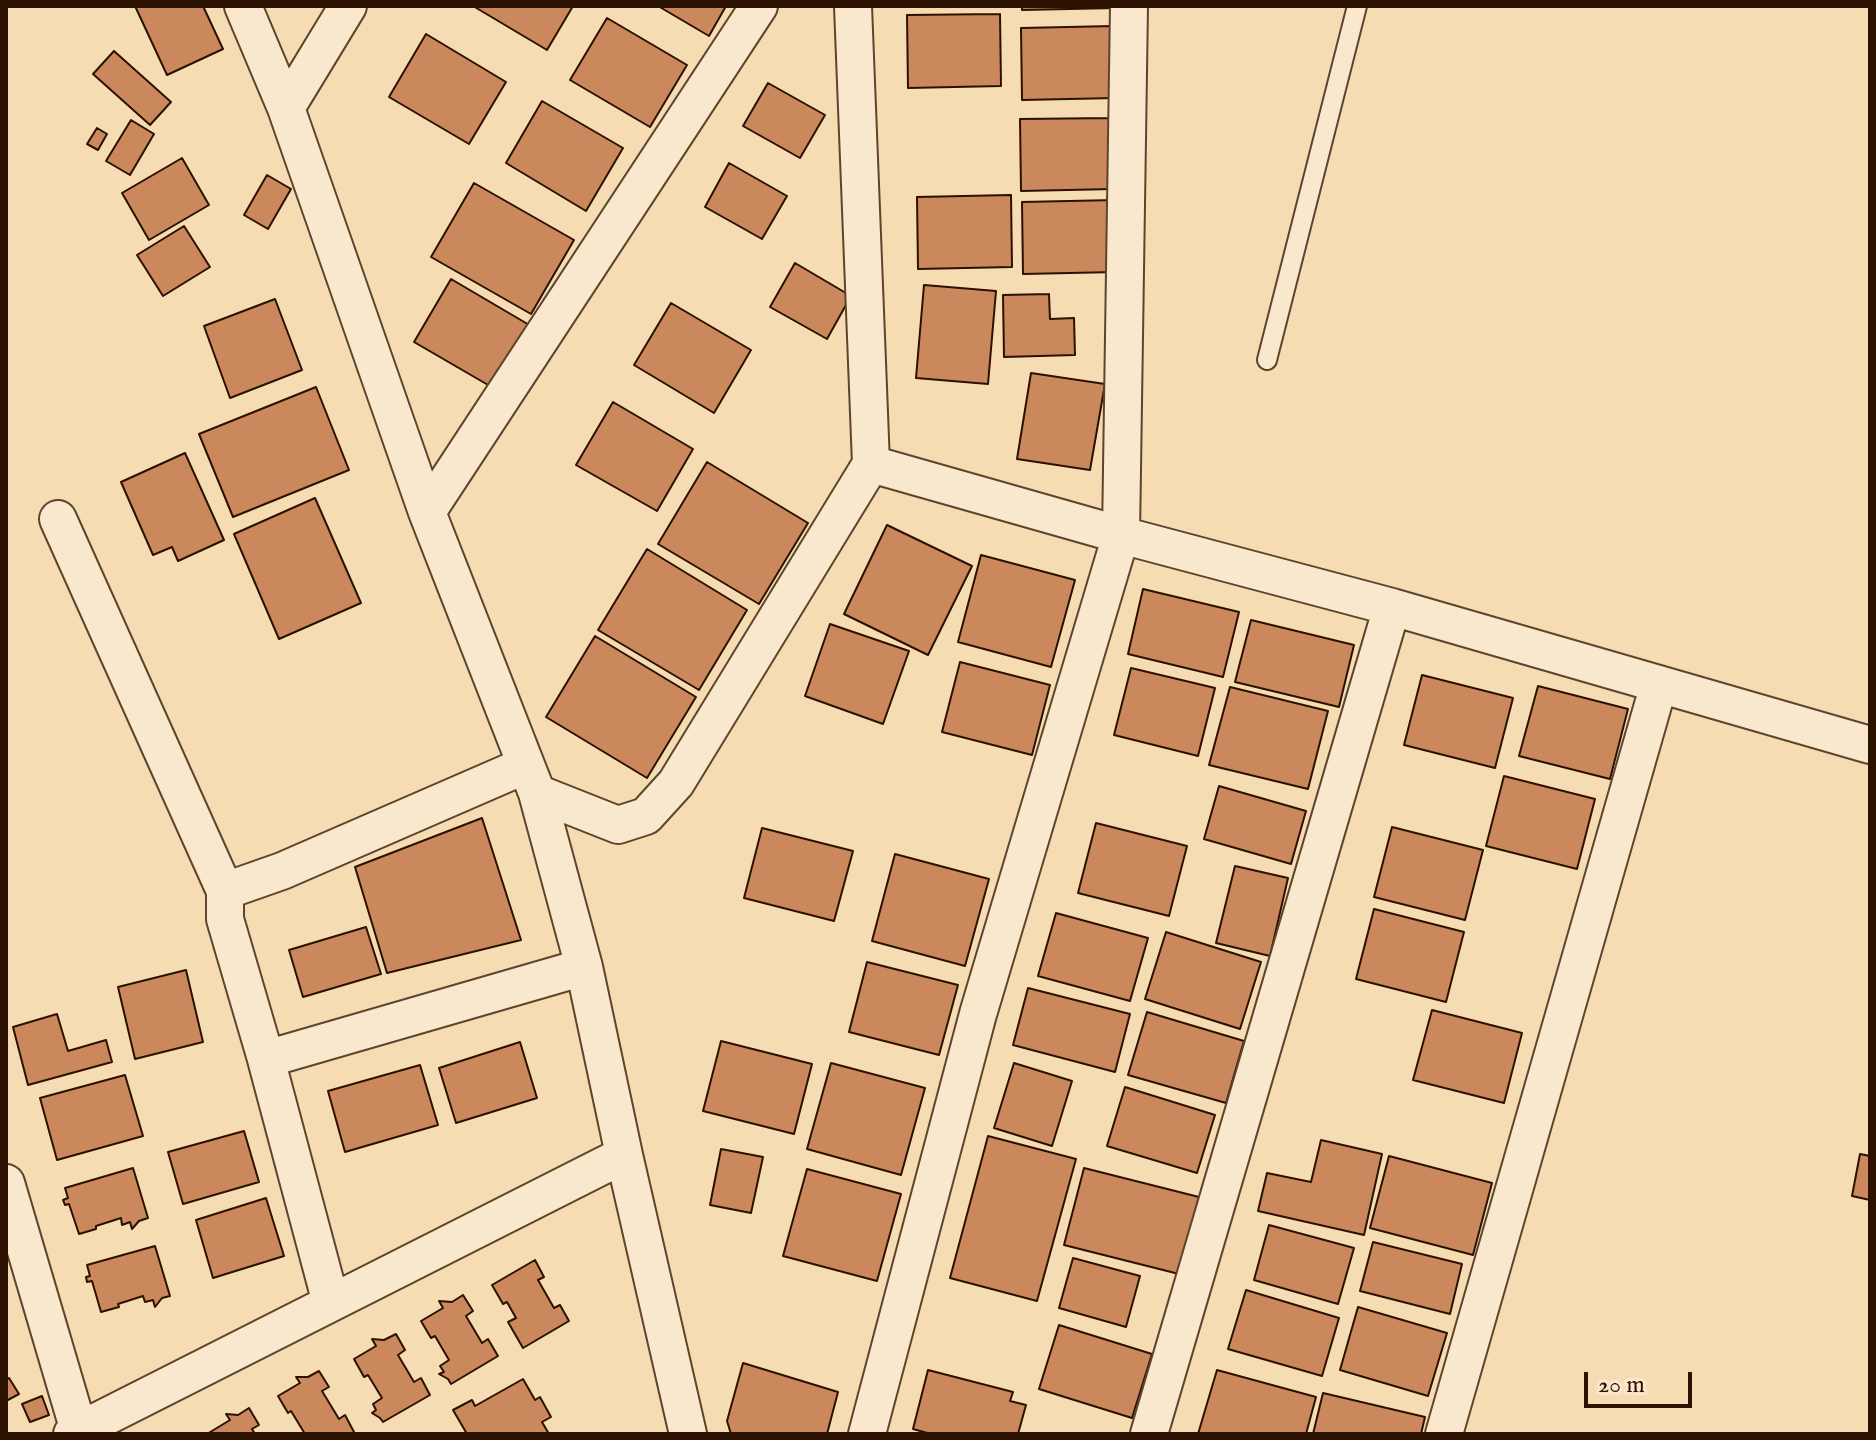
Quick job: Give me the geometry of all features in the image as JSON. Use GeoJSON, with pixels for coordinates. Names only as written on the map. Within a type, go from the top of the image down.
{"type":"FeatureCollection","features":[{"type":"Feature","properties":{"kind":"street"},"geometry":{"type":"LineString","coordinates":[[243,6],[286,108],[427,512],[532,779],[584,967],[688,1434]]}},
{"type":"Feature","properties":{"kind":"street"},"geometry":{"type":"LineString","coordinates":[[286,108],[348,6]]}},
{"type":"Feature","properties":{"kind":"street"},"geometry":{"type":"LineString","coordinates":[[427,512],[759,6]]}},
{"type":"Feature","properties":{"kind":"street"},"geometry":{"type":"LineString","coordinates":[[225,891],[532,779],[618,825],[646,816],[676,783],[871,464],[853,6]]}},
{"type":"Feature","properties":{"kind":"street"},"geometry":{"type":"LineString","coordinates":[[867,1434],[978,1014],[1121,535],[1129,6]]}},
{"type":"Feature","properties":{"kind":"street"},"geometry":{"type":"LineString","coordinates":[[871,464],[1392,607],[1870,745]]}},
{"type":"Feature","properties":{"kind":"street"},"geometry":{"type":"LineString","coordinates":[[58,519],[225,891],[225,919],[331,1303]]}},
{"type":"Feature","properties":{"kind":"street"},"geometry":{"type":"LineString","coordinates":[[1149,1434],[1392,607]]}},
{"type":"Feature","properties":{"kind":"street"},"geometry":{"type":"LineString","coordinates":[[1444,1434],[1659,684]]}},
{"type":"Feature","properties":{"kind":"street"},"geometry":{"type":"LineString","coordinates":[[266,1059],[584,967]]}},
{"type":"Feature","properties":{"kind":"street"},"geometry":{"type":"LineString","coordinates":[[6,1183],[76,1432],[624,1155]]}},
{"type":"Feature","properties":{"kind":"lane"},"geometry":{"type":"LineString","coordinates":[[1267,360],[1357,6]]}},
{"type":"Feature","properties":{"kind":"building"},"geometry":{"type":"Polygon","coordinates":[[[135,6],[203,6],[223,49],[167,75],[135,6]]]}},
{"type":"Feature","properties":{"kind":"building"},"geometry":{"type":"Polygon","coordinates":[[[473,6],[573,6],[547,50],[473,6]]]}},
{"type":"Feature","properties":{"kind":"building"},"geometry":{"type":"Polygon","coordinates":[[[658,6],[726,6],[709,36],[658,6]]]}},
{"type":"Feature","properties":{"kind":"building"},"geometry":{"type":"Polygon","coordinates":[[[1022,6],[1115,6],[1116,8],[1022,10],[1022,6]]]}},
{"type":"Feature","properties":{"kind":"building"},"geometry":{"type":"Polygon","coordinates":[[[1000,14],[1001,86],[908,88],[907,15],[1000,14]]]}},
{"type":"Feature","properties":{"kind":"building"},"geometry":{"type":"Polygon","coordinates":[[[607,18],[687,65],[650,127],[570,80],[607,18]]]}},
{"type":"Feature","properties":{"kind":"building"},"geometry":{"type":"Polygon","coordinates":[[[1115,26],[1116,98],[1022,100],[1021,28],[1115,26]]]}},
{"type":"Feature","properties":{"kind":"building"},"geometry":{"type":"Polygon","coordinates":[[[426,34],[506,82],[469,144],[389,97],[426,34]]]}},
{"type":"Feature","properties":{"kind":"building"},"geometry":{"type":"Polygon","coordinates":[[[114,51],[171,102],[150,125],[93,74],[114,51]]]}},
{"type":"Feature","properties":{"kind":"building"},"geometry":{"type":"Polygon","coordinates":[[[768,83],[825,115],[800,158],[743,126],[768,83]]]}},
{"type":"Feature","properties":{"kind":"building"},"geometry":{"type":"Polygon","coordinates":[[[542,101],[623,148],[586,211],[506,163],[542,101]]]}},
{"type":"Feature","properties":{"kind":"building"},"geometry":{"type":"Polygon","coordinates":[[[1113,118],[1114,189],[1021,191],[1020,119],[1113,118]]]}},
{"type":"Feature","properties":{"kind":"building"},"geometry":{"type":"Polygon","coordinates":[[[131,120],[154,134],[130,175],[106,161],[131,120]]]}},
{"type":"Feature","properties":{"kind":"building"},"geometry":{"type":"Polygon","coordinates":[[[97,128],[107,134],[98,150],[87,144],[97,128]]]}},
{"type":"Feature","properties":{"kind":"building"},"geometry":{"type":"Polygon","coordinates":[[[182,158],[209,205],[149,240],[122,193],[182,158]]]}},
{"type":"Feature","properties":{"kind":"building"},"geometry":{"type":"Polygon","coordinates":[[[729,163],[787,196],[762,239],[705,207],[729,163]]]}},
{"type":"Feature","properties":{"kind":"building"},"geometry":{"type":"Polygon","coordinates":[[[267,175],[291,189],[268,229],[244,215],[267,175]]]}},
{"type":"Feature","properties":{"kind":"building"},"geometry":{"type":"Polygon","coordinates":[[[474,183],[574,240],[531,314],[431,257],[474,183]]]}},
{"type":"Feature","properties":{"kind":"building"},"geometry":{"type":"Polygon","coordinates":[[[1011,195],[1012,267],[918,269],[917,197],[1011,195]]]}},
{"type":"Feature","properties":{"kind":"building"},"geometry":{"type":"Polygon","coordinates":[[[1116,200],[1116,272],[1023,274],[1022,202],[1116,200]]]}},
{"type":"Feature","properties":{"kind":"building"},"geometry":{"type":"Polygon","coordinates":[[[184,226],[210,267],[163,296],[137,255],[184,226]]]}},
{"type":"Feature","properties":{"kind":"building"},"geometry":{"type":"Polygon","coordinates":[[[795,263],[851,296],[827,339],[770,307],[795,263]]]}},
{"type":"Feature","properties":{"kind":"building"},"geometry":{"type":"Polygon","coordinates":[[[451,279],[531,326],[495,389],[414,342],[451,279]]]}},
{"type":"Feature","properties":{"kind":"building"},"geometry":{"type":"Polygon","coordinates":[[[924,285],[996,291],[988,384],[916,378],[924,285]]]}},
{"type":"Feature","properties":{"kind":"building"},"geometry":{"type":"Polygon","coordinates":[[[1049,294],[1050,319],[1074,318],[1075,355],[1004,357],[1003,295],[1049,294]]]}},
{"type":"Feature","properties":{"kind":"building"},"geometry":{"type":"Polygon","coordinates":[[[275,299],[302,370],[230,398],[204,326],[275,299]]]}},
{"type":"Feature","properties":{"kind":"building"},"geometry":{"type":"Polygon","coordinates":[[[671,303],[751,350],[714,413],[634,365],[671,303]]]}},
{"type":"Feature","properties":{"kind":"building"},"geometry":{"type":"Polygon","coordinates":[[[1031,373],[1105,384],[1090,470],[1017,459],[1031,373]]]}},
{"type":"Feature","properties":{"kind":"building"},"geometry":{"type":"Polygon","coordinates":[[[316,387],[349,470],[233,517],[199,434],[316,387]]]}},
{"type":"Feature","properties":{"kind":"building"},"geometry":{"type":"Polygon","coordinates":[[[613,402],[693,449],[657,511],[576,465],[613,402]]]}},
{"type":"Feature","properties":{"kind":"building"},"geometry":{"type":"Polygon","coordinates":[[[185,453],[224,540],[178,561],[172,547],[153,555],[121,482],[185,453]]]}},
{"type":"Feature","properties":{"kind":"building"},"geometry":{"type":"Polygon","coordinates":[[[707,462],[808,523],[759,604],[658,544],[707,462]]]}},
{"type":"Feature","properties":{"kind":"building"},"geometry":{"type":"Polygon","coordinates":[[[315,498],[361,603],[279,639],[234,534],[315,498]]]}},
{"type":"Feature","properties":{"kind":"building"},"geometry":{"type":"Polygon","coordinates":[[[887,525],[972,566],[928,655],[844,614],[887,525]]]}},
{"type":"Feature","properties":{"kind":"building"},"geometry":{"type":"Polygon","coordinates":[[[647,549],[747,610],[699,690],[598,630],[647,549]]]}},
{"type":"Feature","properties":{"kind":"building"},"geometry":{"type":"Polygon","coordinates":[[[981,555],[1075,580],[1051,667],[958,642],[981,555]]]}},
{"type":"Feature","properties":{"kind":"building"},"geometry":{"type":"Polygon","coordinates":[[[1143,589],[1239,612],[1223,677],[1128,654],[1143,589]]]}},
{"type":"Feature","properties":{"kind":"building"},"geometry":{"type":"Polygon","coordinates":[[[1251,620],[1354,645],[1339,707],[1235,682],[1251,620]]]}},
{"type":"Feature","properties":{"kind":"building"},"geometry":{"type":"Polygon","coordinates":[[[830,624],[909,651],[883,724],[805,696],[830,624]]]}},
{"type":"Feature","properties":{"kind":"building"},"geometry":{"type":"Polygon","coordinates":[[[595,636],[696,697],[647,778],[546,717],[595,636]]]}},
{"type":"Feature","properties":{"kind":"building"},"geometry":{"type":"Polygon","coordinates":[[[960,662],[1050,685],[1032,755],[942,732],[960,662]]]}},
{"type":"Feature","properties":{"kind":"building"},"geometry":{"type":"Polygon","coordinates":[[[1131,668],[1215,688],[1198,756],[1114,735],[1131,668]]]}},
{"type":"Feature","properties":{"kind":"building"},"geometry":{"type":"Polygon","coordinates":[[[1422,675],[1513,698],[1495,768],[1404,745],[1422,675]]]}},
{"type":"Feature","properties":{"kind":"building"},"geometry":{"type":"Polygon","coordinates":[[[1538,686],[1628,709],[1610,779],[1519,756],[1538,686]]]}},
{"type":"Feature","properties":{"kind":"building"},"geometry":{"type":"Polygon","coordinates":[[[1230,687],[1328,711],[1308,789],[1209,765],[1230,687]]]}},
{"type":"Feature","properties":{"kind":"building"},"geometry":{"type":"Polygon","coordinates":[[[1504,776],[1595,799],[1577,869],[1486,846],[1504,776]]]}},
{"type":"Feature","properties":{"kind":"building"},"geometry":{"type":"Polygon","coordinates":[[[1219,786],[1306,811],[1291,864],[1204,839],[1219,786]]]}},
{"type":"Feature","properties":{"kind":"building"},"geometry":{"type":"Polygon","coordinates":[[[482,818],[521,940],[387,973],[355,867],[482,818]]]}},
{"type":"Feature","properties":{"kind":"building"},"geometry":{"type":"Polygon","coordinates":[[[1096,823],[1187,846],[1169,916],[1078,893],[1096,823]]]}},
{"type":"Feature","properties":{"kind":"building"},"geometry":{"type":"Polygon","coordinates":[[[1392,827],[1483,850],[1465,920],[1374,897],[1392,827]]]}},
{"type":"Feature","properties":{"kind":"building"},"geometry":{"type":"Polygon","coordinates":[[[762,828],[853,851],[834,921],[744,898],[762,828]]]}},
{"type":"Feature","properties":{"kind":"building"},"geometry":{"type":"Polygon","coordinates":[[[895,854],[989,879],[965,966],[872,941],[895,854]]]}},
{"type":"Feature","properties":{"kind":"building"},"geometry":{"type":"Polygon","coordinates":[[[1235,866],[1288,878],[1270,956],[1216,943],[1235,866]]]}},
{"type":"Feature","properties":{"kind":"building"},"geometry":{"type":"Polygon","coordinates":[[[1374,909],[1464,932],[1446,1002],[1356,979],[1374,909]]]}},
{"type":"Feature","properties":{"kind":"building"},"geometry":{"type":"Polygon","coordinates":[[[1056,913],[1148,938],[1130,1001],[1038,976],[1056,913]]]}},
{"type":"Feature","properties":{"kind":"building"},"geometry":{"type":"Polygon","coordinates":[[[366,927],[381,974],[303,997],[289,950],[366,927]]]}},
{"type":"Feature","properties":{"kind":"building"},"geometry":{"type":"Polygon","coordinates":[[[1166,932],[1261,962],[1240,1029],[1145,999],[1166,932]]]}},
{"type":"Feature","properties":{"kind":"building"},"geometry":{"type":"Polygon","coordinates":[[[867,962],[958,985],[939,1055],[849,1032],[867,962]]]}},
{"type":"Feature","properties":{"kind":"building"},"geometry":{"type":"Polygon","coordinates":[[[186,970],[203,1042],[135,1059],[118,987],[186,970]]]}},
{"type":"Feature","properties":{"kind":"building"},"geometry":{"type":"Polygon","coordinates":[[[1028,988],[1130,1014],[1115,1072],[1013,1045],[1028,988]]]}},
{"type":"Feature","properties":{"kind":"building"},"geometry":{"type":"Polygon","coordinates":[[[1432,1010],[1522,1033],[1504,1103],[1413,1080],[1432,1010]]]}},
{"type":"Feature","properties":{"kind":"building"},"geometry":{"type":"Polygon","coordinates":[[[1147,1012],[1244,1041],[1226,1103],[1128,1075],[1147,1012]]]}},
{"type":"Feature","properties":{"kind":"building"},"geometry":{"type":"Polygon","coordinates":[[[57,1014],[68,1051],[106,1040],[112,1062],[28,1085],[13,1027],[57,1014]]]}},
{"type":"Feature","properties":{"kind":"building"},"geometry":{"type":"Polygon","coordinates":[[[721,1041],[812,1064],[794,1134],[703,1111],[721,1041]]]}},
{"type":"Feature","properties":{"kind":"building"},"geometry":{"type":"Polygon","coordinates":[[[520,1042],[537,1098],[456,1123],[439,1068],[520,1042]]]}},
{"type":"Feature","properties":{"kind":"building"},"geometry":{"type":"Polygon","coordinates":[[[831,1063],[925,1088],[901,1175],[807,1149],[831,1063]]]}},
{"type":"Feature","properties":{"kind":"building"},"geometry":{"type":"Polygon","coordinates":[[[1014,1063],[1072,1081],[1052,1146],[994,1128],[1014,1063]]]}},
{"type":"Feature","properties":{"kind":"building"},"geometry":{"type":"Polygon","coordinates":[[[420,1065],[438,1125],[345,1152],[328,1091],[420,1065]]]}},
{"type":"Feature","properties":{"kind":"building"},"geometry":{"type":"Polygon","coordinates":[[[125,1075],[143,1136],[57,1160],[40,1098],[125,1075]]]}},
{"type":"Feature","properties":{"kind":"building"},"geometry":{"type":"Polygon","coordinates":[[[1125,1087],[1215,1115],[1197,1173],[1107,1146],[1125,1087]]]}},
{"type":"Feature","properties":{"kind":"building"},"geometry":{"type":"Polygon","coordinates":[[[244,1131],[259,1182],[183,1204],[168,1152],[244,1131]]]}},
{"type":"Feature","properties":{"kind":"building"},"geometry":{"type":"Polygon","coordinates":[[[988,1136],[1076,1159],[1037,1301],[950,1278],[988,1136]]]}},
{"type":"Feature","properties":{"kind":"building"},"geometry":{"type":"Polygon","coordinates":[[[1321,1140],[1382,1154],[1364,1235],[1258,1211],[1267,1173],[1311,1182],[1321,1140]]]}},
{"type":"Feature","properties":{"kind":"building"},"geometry":{"type":"Polygon","coordinates":[[[721,1149],[763,1157],[751,1213],[710,1205],[721,1149]]]}},
{"type":"Feature","properties":{"kind":"building"},"geometry":{"type":"Polygon","coordinates":[[[1860,1154],[1870,1156],[1870,1200],[1852,1196],[1860,1154]]]}},
{"type":"Feature","properties":{"kind":"building"},"geometry":{"type":"Polygon","coordinates":[[[1389,1156],[1492,1183],[1473,1255],[1370,1228],[1389,1156]]]}},
{"type":"Feature","properties":{"kind":"building"},"geometry":{"type":"Polygon","coordinates":[[[133,1168],[148,1218],[139,1221],[132,1229],[130,1222],[122,1225],[121,1218],[79,1234],[69,1204],[65,1205],[63,1200],[68,1198],[65,1188],[133,1168]]]}},
{"type":"Feature","properties":{"kind":"building"},"geometry":{"type":"Polygon","coordinates":[[[1084,1168],[1199,1197],[1179,1274],[1064,1245],[1084,1168]]]}},
{"type":"Feature","properties":{"kind":"building"},"geometry":{"type":"Polygon","coordinates":[[[807,1169],[901,1194],[877,1281],[783,1256],[807,1169]]]}},
{"type":"Feature","properties":{"kind":"building"},"geometry":{"type":"Polygon","coordinates":[[[266,1198],[284,1256],[213,1278],[196,1220],[266,1198]]]}},
{"type":"Feature","properties":{"kind":"building"},"geometry":{"type":"Polygon","coordinates":[[[1269,1225],[1354,1248],[1338,1304],[1254,1280],[1269,1225]]]}},
{"type":"Feature","properties":{"kind":"building"},"geometry":{"type":"Polygon","coordinates":[[[1373,1242],[1462,1264],[1450,1314],[1360,1291],[1373,1242]]]}},
{"type":"Feature","properties":{"kind":"building"},"geometry":{"type":"Polygon","coordinates":[[[155,1246],[170,1296],[162,1298],[155,1307],[153,1300],[145,1302],[143,1296],[101,1312],[92,1281],[87,1282],[86,1277],[90,1276],[87,1265],[155,1246]]]}},
{"type":"Feature","properties":{"kind":"building"},"geometry":{"type":"Polygon","coordinates":[[[1073,1258],[1140,1276],[1126,1327],[1059,1308],[1073,1258]]]}},
{"type":"Feature","properties":{"kind":"building"},"geometry":{"type":"Polygon","coordinates":[[[535,1260],[544,1277],[538,1280],[554,1308],[560,1305],[569,1321],[523,1348],[508,1322],[516,1318],[492,1285],[535,1260]]]}},
{"type":"Feature","properties":{"kind":"building"},"geometry":{"type":"Polygon","coordinates":[[[1246,1290],[1339,1318],[1322,1376],[1228,1349],[1246,1290]]]}},
{"type":"Feature","properties":{"kind":"building"},"geometry":{"type":"Polygon","coordinates":[[[463,1295],[473,1311],[466,1316],[482,1343],[488,1339],[498,1356],[451,1384],[439,1374],[444,1372],[440,1366],[449,1360],[435,1336],[431,1338],[421,1321],[443,1308],[439,1301],[452,1302],[463,1295]]]}},
{"type":"Feature","properties":{"kind":"building"},"geometry":{"type":"Polygon","coordinates":[[[1358,1307],[1447,1333],[1428,1396],[1340,1370],[1358,1307]]]}},
{"type":"Feature","properties":{"kind":"building"},"geometry":{"type":"Polygon","coordinates":[[[1059,1325],[1152,1354],[1132,1418],[1039,1389],[1059,1325]]]}},
{"type":"Feature","properties":{"kind":"building"},"geometry":{"type":"Polygon","coordinates":[[[396,1334],[405,1350],[398,1355],[414,1382],[421,1378],[430,1395],[383,1422],[372,1413],[376,1410],[373,1404],[382,1398],[354,1359],[376,1346],[372,1339],[384,1340],[396,1334]]]}},
{"type":"Feature","properties":{"kind":"building"},"geometry":{"type":"Polygon","coordinates":[[[743,1363],[838,1392],[827,1434],[731,1434],[727,1421],[743,1363]]]}},
{"type":"Feature","properties":{"kind":"building"},"geometry":{"type":"Polygon","coordinates":[[[928,1370],[1013,1392],[1010,1401],[1026,1405],[1018,1434],[931,1434],[913,1429],[928,1370]]]}},
{"type":"Feature","properties":{"kind":"building"},"geometry":{"type":"Polygon","coordinates":[[[1217,1370],[1316,1397],[1306,1434],[1198,1434],[1217,1370]]]}},
{"type":"Feature","properties":{"kind":"building"},"geometry":{"type":"Polygon","coordinates":[[[319,1371],[329,1387],[322,1391],[339,1419],[345,1415],[354,1432],[351,1434],[305,1434],[278,1396],[300,1383],[296,1377],[308,1377],[319,1371]]]}},
{"type":"Feature","properties":{"kind":"building"},"geometry":{"type":"Polygon","coordinates":[[[9,1378],[19,1394],[6,1401],[6,1380],[9,1378]]]}},
{"type":"Feature","properties":{"kind":"building"},"geometry":{"type":"Polygon","coordinates":[[[523,1379],[535,1400],[540,1397],[551,1417],[542,1422],[549,1434],[467,1434],[453,1410],[472,1400],[475,1406],[523,1379]]]}},
{"type":"Feature","properties":{"kind":"building"},"geometry":{"type":"Polygon","coordinates":[[[1323,1393],[1425,1417],[1421,1434],[1313,1434],[1323,1393]]]}},
{"type":"Feature","properties":{"kind":"building"},"geometry":{"type":"Polygon","coordinates":[[[42,1396],[49,1415],[30,1422],[22,1404],[42,1396]]]}},
{"type":"Feature","properties":{"kind":"building"},"geometry":{"type":"Polygon","coordinates":[[[249,1408],[259,1425],[252,1429],[255,1434],[207,1434],[230,1420],[226,1414],[238,1415],[249,1408]]]}}]}
